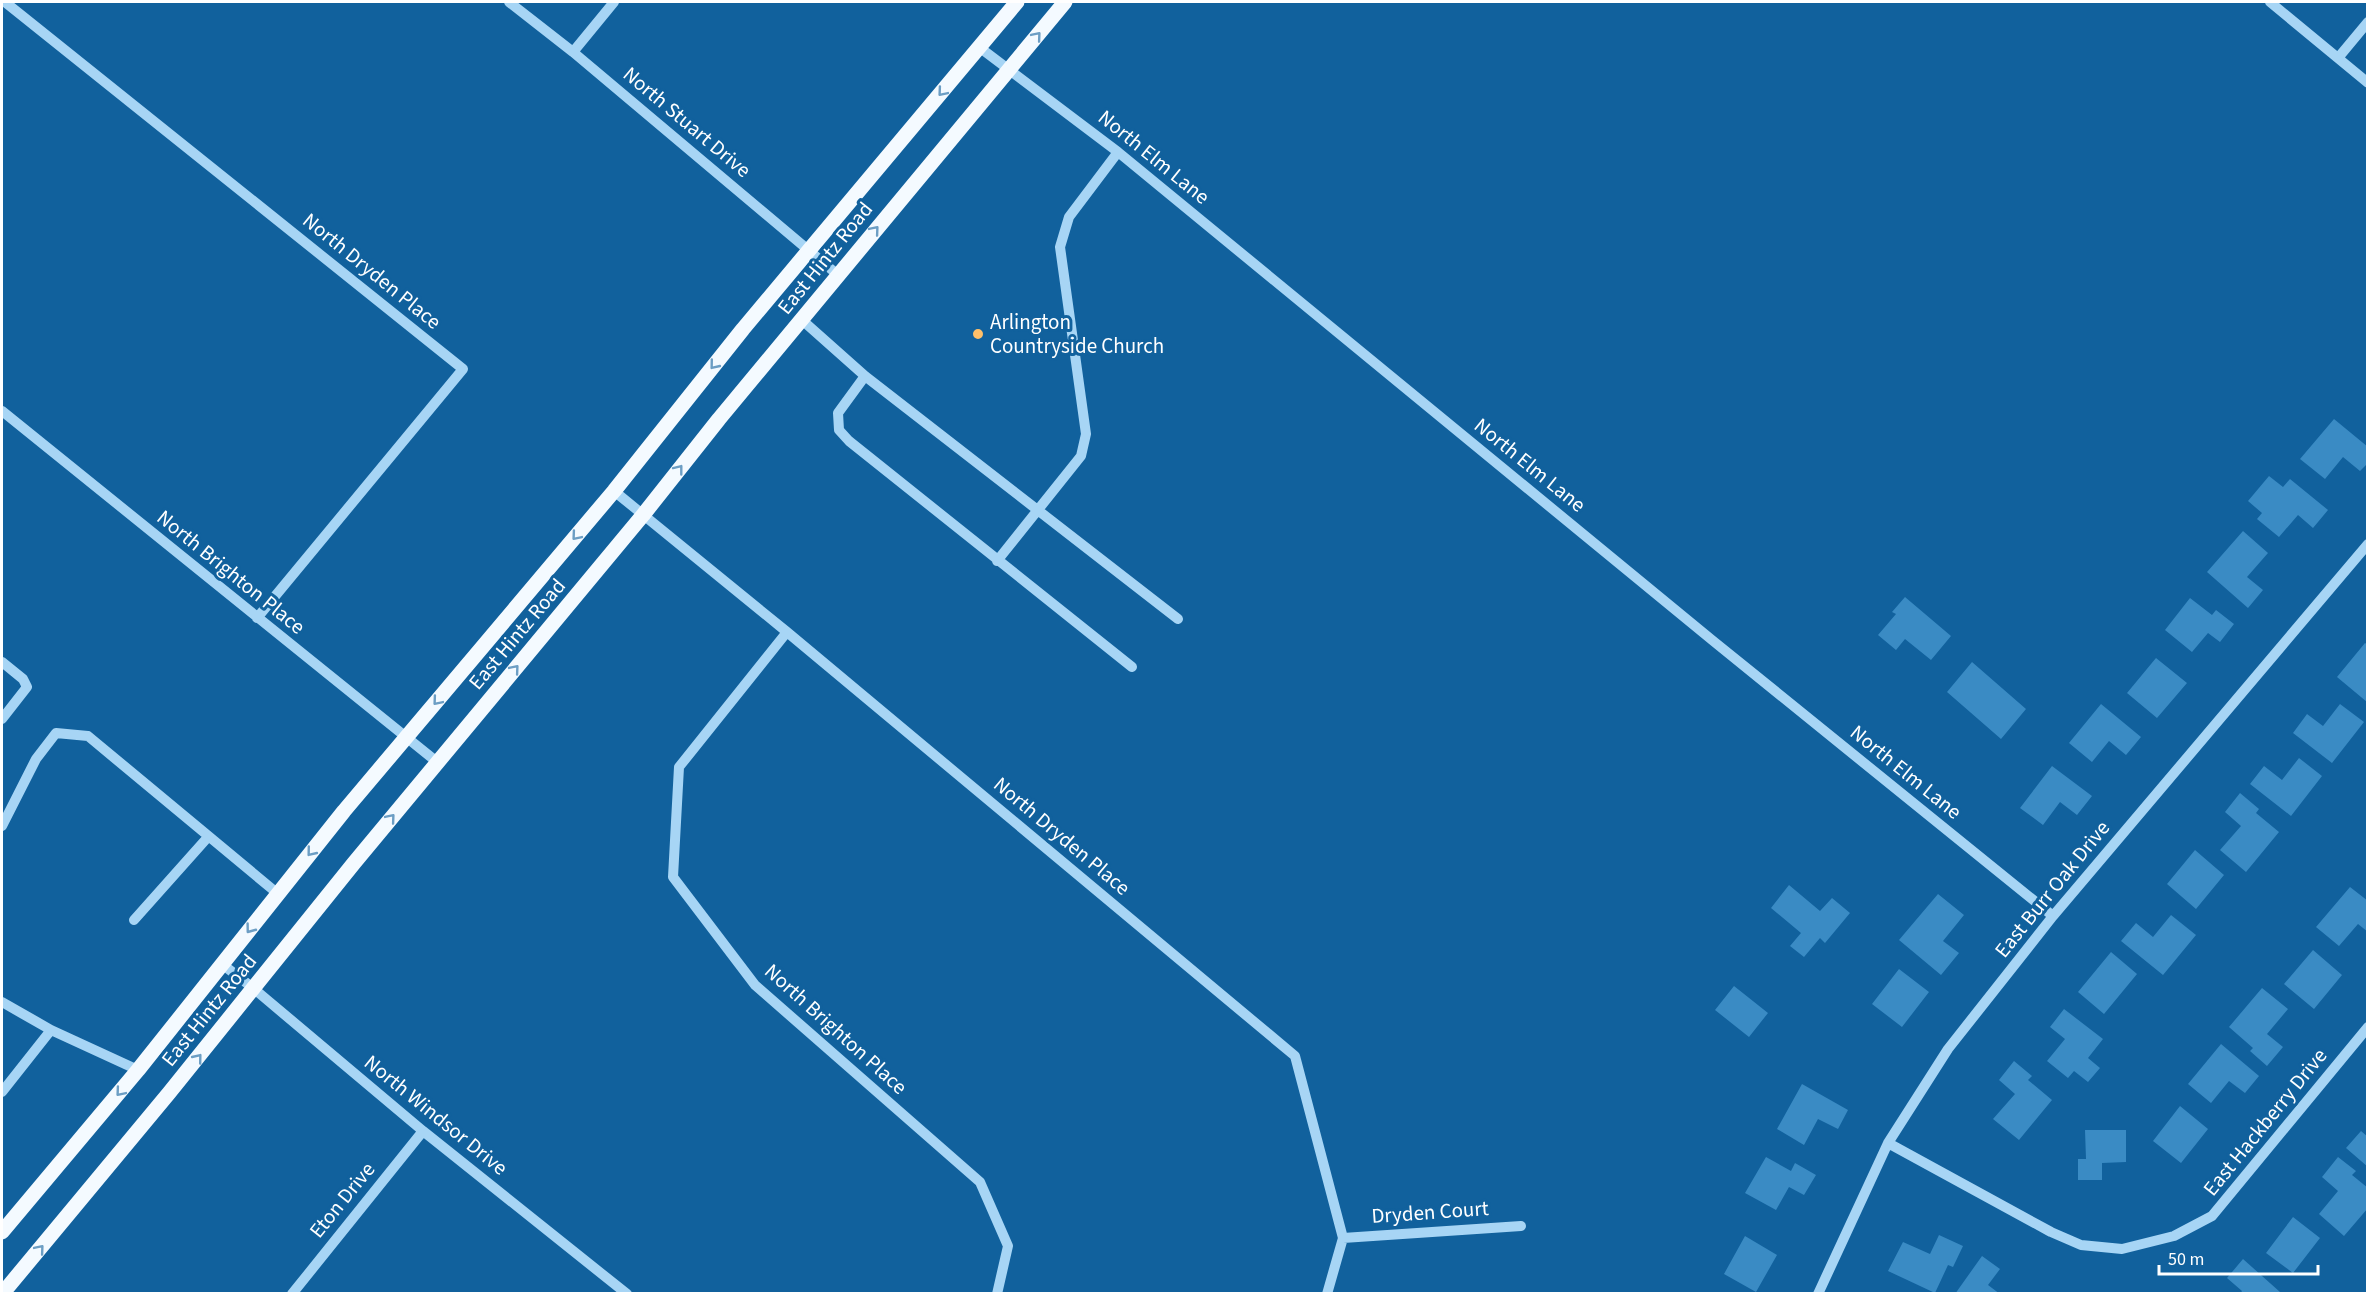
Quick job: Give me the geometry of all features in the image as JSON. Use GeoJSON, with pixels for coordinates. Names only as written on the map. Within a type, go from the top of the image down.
{"type":"FeatureCollection","features":[{"type":"Feature","properties":{"kind":"main road","name":"East Hintz Road"},"geometry":{"type":"LineString","coordinates":[[2,1232],[138,1070],[277,893],[614,491],[809,251],[1017,2]]}},
{"type":"Feature","properties":{"kind":"main road","name":"East Hintz Road"},"geometry":{"type":"LineString","coordinates":[[2,1293],[154,1112],[437,762],[643,515],[719,418],[1065,2]]}},
{"type":"Feature","properties":{"kind":"street","name":"North Dryden Place"},"geometry":{"type":"LineString","coordinates":[[5,2],[463,369],[257,618]]}},
{"type":"Feature","properties":{"kind":"street","name":"North Stuart Drive"},"geometry":{"type":"LineString","coordinates":[[509,2],[573,52],[838,275]]}},
{"type":"Feature","properties":{"kind":"street"},"geometry":{"type":"LineString","coordinates":[[573,52],[614,2]]}},
{"type":"Feature","properties":{"kind":"street"},"geometry":{"type":"LineString","coordinates":[[2270,2],[2367,83]]}},
{"type":"Feature","properties":{"kind":"street"},"geometry":{"type":"LineString","coordinates":[[2338,58],[2367,22]]}},
{"type":"Feature","properties":{"kind":"street","name":"North Elm Lane"},"geometry":{"type":"LineString","coordinates":[[979,47],[1118,152],[1712,640],[2053,916]]}},
{"type":"Feature","properties":{"kind":"street"},"geometry":{"type":"LineString","coordinates":[[998,561],[1081,456],[1086,434],[1060,247],[1069,218],[1118,152]]}},
{"type":"Feature","properties":{"kind":"street"},"geometry":{"type":"LineString","coordinates":[[801,320],[865,376],[1178,619]]}},
{"type":"Feature","properties":{"kind":"street"},"geometry":{"type":"LineString","coordinates":[[865,376],[838,413],[839,429],[849,441],[1132,667]]}},
{"type":"Feature","properties":{"kind":"street","name":"North Brighton Place"},"geometry":{"type":"LineString","coordinates":[[2,411],[437,762]]}},
{"type":"Feature","properties":{"kind":"street","name":"North Dryden Place"},"geometry":{"type":"LineString","coordinates":[[614,491],[1296,1056],[1342,1238],[1327,1293]]}},
{"type":"Feature","properties":{"kind":"street","name":"East Burr Oak Drive"},"geometry":{"type":"LineString","coordinates":[[1818,1293],[1888,1143],[1948,1049],[2053,916],[2367,544]]}},
{"type":"Feature","properties":{"kind":"street","name":"North Brighton Place"},"geometry":{"type":"LineString","coordinates":[[787,632],[679,767],[673,877],[755,985],[980,1182],[1008,1246],[998,1293]]}},
{"type":"Feature","properties":{"kind":"street"},"geometry":{"type":"LineString","coordinates":[[2,662],[23,679],[27,687],[2,719]]}},
{"type":"Feature","properties":{"kind":"street"},"geometry":{"type":"LineString","coordinates":[[2,826],[36,759],[56,733],[88,736],[277,893]]}},
{"type":"Feature","properties":{"kind":"street"},"geometry":{"type":"LineString","coordinates":[[134,920],[208,837]]}},
{"type":"Feature","properties":{"kind":"street","name":"North Windsor Drive"},"geometry":{"type":"LineString","coordinates":[[222,964],[423,1131],[627,1293]]}},
{"type":"Feature","properties":{"kind":"street"},"geometry":{"type":"LineString","coordinates":[[2,1002],[51,1030],[138,1070]]}},
{"type":"Feature","properties":{"kind":"street","name":"East Hackberry Drive"},"geometry":{"type":"LineString","coordinates":[[1888,1143],[2051,1232],[2081,1245],[2121,1249],[2174,1236],[2212,1216],[2367,1028]]}},
{"type":"Feature","properties":{"kind":"street"},"geometry":{"type":"LineString","coordinates":[[2,1092],[51,1030]]}},
{"type":"Feature","properties":{"kind":"street","name":"Eton Drive"},"geometry":{"type":"LineString","coordinates":[[292,1293],[423,1131]]}},
{"type":"Feature","properties":{"kind":"street","name":"Dryden Court"},"geometry":{"type":"LineString","coordinates":[[1342,1238],[1521,1226]]}},
{"type":"Feature","properties":{"kind":"building"},"geometry":{"type":"Polygon","coordinates":[[[2334,419],[2368,447],[2368,463],[2360,471],[2343,457],[2325,479],[2300,459],[2334,419]]]}},
{"type":"Feature","properties":{"kind":"building"},"geometry":{"type":"Polygon","coordinates":[[[2269,476],[2283,487],[2290,479],[2328,510],[2313,528],[2298,515],[2279,537],[2257,519],[2262,513],[2248,501],[2269,476]]]}},
{"type":"Feature","properties":{"kind":"building"},"geometry":{"type":"Polygon","coordinates":[[[2243,531],[2268,553],[2247,577],[2263,590],[2248,608],[2207,572],[2243,531]]]}},
{"type":"Feature","properties":{"kind":"building"},"geometry":{"type":"Polygon","coordinates":[[[1905,597],[1951,636],[1931,660],[1905,639],[1896,650],[1878,635],[1896,614],[1892,612],[1905,597]]]}},
{"type":"Feature","properties":{"kind":"building"},"geometry":{"type":"Polygon","coordinates":[[[2190,598],[2212,615],[2216,610],[2234,624],[2220,642],[2208,633],[2192,652],[2165,630],[2190,598]]]}},
{"type":"Feature","properties":{"kind":"building"},"geometry":{"type":"Polygon","coordinates":[[[2365,643],[2368,645],[2367,702],[2337,677],[2365,643]]]}},
{"type":"Feature","properties":{"kind":"building"},"geometry":{"type":"Polygon","coordinates":[[[2156,658],[2187,683],[2157,718],[2127,693],[2156,658]]]}},
{"type":"Feature","properties":{"kind":"building"},"geometry":{"type":"Polygon","coordinates":[[[1972,662],[2026,709],[2001,739],[1947,692],[1972,662]]]}},
{"type":"Feature","properties":{"kind":"building"},"geometry":{"type":"Polygon","coordinates":[[[2101,704],[2141,737],[2126,755],[2109,741],[2092,762],[2069,743],[2101,704]]]}},
{"type":"Feature","properties":{"kind":"building"},"geometry":{"type":"Polygon","coordinates":[[[2340,704],[2364,722],[2332,763],[2293,733],[2307,714],[2323,726],[2340,704]]]}},
{"type":"Feature","properties":{"kind":"building"},"geometry":{"type":"Polygon","coordinates":[[[2299,758],[2322,776],[2291,816],[2250,784],[2264,766],[2282,780],[2299,758]]]}},
{"type":"Feature","properties":{"kind":"building"},"geometry":{"type":"Polygon","coordinates":[[[2052,766],[2092,796],[2077,815],[2060,802],[2043,825],[2020,808],[2052,766]]]}},
{"type":"Feature","properties":{"kind":"building"},"geometry":{"type":"Polygon","coordinates":[[[2240,793],[2259,809],[2256,813],[2279,832],[2246,872],[2220,850],[2241,826],[2225,812],[2240,793]]]}},
{"type":"Feature","properties":{"kind":"building"},"geometry":{"type":"Polygon","coordinates":[[[2195,850],[2224,875],[2196,909],[2167,884],[2195,850]]]}},
{"type":"Feature","properties":{"kind":"building"},"geometry":{"type":"Polygon","coordinates":[[[1789,885],[1820,911],[1832,898],[1850,913],[1825,943],[1820,938],[1804,957],[1790,946],[1801,933],[1771,908],[1789,885]]]}},
{"type":"Feature","properties":{"kind":"building"},"geometry":{"type":"Polygon","coordinates":[[[2350,887],[2368,901],[2368,932],[2358,924],[2339,946],[2316,927],[2350,887]]]}},
{"type":"Feature","properties":{"kind":"building"},"geometry":{"type":"Polygon","coordinates":[[[1938,894],[1964,915],[1943,941],[1959,953],[1941,975],[1899,940],[1938,894]]]}},
{"type":"Feature","properties":{"kind":"building"},"geometry":{"type":"Polygon","coordinates":[[[2171,915],[2196,935],[2163,975],[2121,941],[2136,923],[2153,937],[2171,915]]]}},
{"type":"Feature","properties":{"kind":"building"},"geometry":{"type":"Polygon","coordinates":[[[2313,950],[2342,975],[2314,1009],[2284,984],[2313,950]]]}},
{"type":"Feature","properties":{"kind":"building"},"geometry":{"type":"Polygon","coordinates":[[[2111,952],[2137,974],[2104,1014],[2078,992],[2111,952]]]}},
{"type":"Feature","properties":{"kind":"building"},"geometry":{"type":"Polygon","coordinates":[[[1899,969],[1929,992],[1902,1027],[1872,1004],[1899,969]]]}},
{"type":"Feature","properties":{"kind":"building"},"geometry":{"type":"Polygon","coordinates":[[[1734,986],[1768,1013],[1749,1037],[1715,1010],[1734,986]]]}},
{"type":"Feature","properties":{"kind":"building"},"geometry":{"type":"Polygon","coordinates":[[[2262,988],[2288,1009],[2267,1034],[2283,1047],[2267,1066],[2250,1051],[2253,1048],[2229,1027],[2262,988]]]}},
{"type":"Feature","properties":{"kind":"building"},"geometry":{"type":"Polygon","coordinates":[[[2064,1009],[2103,1039],[2088,1058],[2100,1068],[2088,1082],[2074,1071],[2068,1078],[2047,1061],[2065,1039],[2050,1027],[2064,1009]]]}},
{"type":"Feature","properties":{"kind":"building"},"geometry":{"type":"Polygon","coordinates":[[[2221,1044],[2259,1076],[2245,1093],[2229,1081],[2211,1103],[2188,1084],[2221,1044]]]}},
{"type":"Feature","properties":{"kind":"building"},"geometry":{"type":"Polygon","coordinates":[[[2014,1061],[2032,1076],[2028,1080],[2052,1100],[2019,1140],[1993,1119],[2015,1094],[1999,1080],[2014,1061]]]}},
{"type":"Feature","properties":{"kind":"building"},"geometry":{"type":"Polygon","coordinates":[[[1802,1084],[1848,1110],[1838,1129],[1818,1119],[1804,1145],[1777,1129],[1802,1084]]]}},
{"type":"Feature","properties":{"kind":"building"},"geometry":{"type":"Polygon","coordinates":[[[2180,1106],[2208,1129],[2181,1163],[2153,1141],[2180,1106]]]}},
{"type":"Feature","properties":{"kind":"building"},"geometry":{"type":"Polygon","coordinates":[[[2085,1130],[2126,1130],[2126,1162],[2102,1163],[2102,1180],[2078,1180],[2078,1159],[2086,1159],[2085,1130]]]}},
{"type":"Feature","properties":{"kind":"building"},"geometry":{"type":"Polygon","coordinates":[[[2361,1131],[2368,1137],[2368,1167],[2346,1148],[2361,1131]]]}},
{"type":"Feature","properties":{"kind":"building"},"geometry":{"type":"Polygon","coordinates":[[[1766,1157],[1791,1171],[1795,1163],[1816,1175],[1804,1195],[1789,1187],[1776,1210],[1745,1193],[1766,1157]]]}},
{"type":"Feature","properties":{"kind":"building"},"geometry":{"type":"Polygon","coordinates":[[[2338,1157],[2356,1171],[2352,1175],[2368,1188],[2368,1208],[2344,1236],[2319,1214],[2338,1191],[2322,1177],[2338,1157]]]}},
{"type":"Feature","properties":{"kind":"building"},"geometry":{"type":"Polygon","coordinates":[[[2293,1217],[2320,1238],[2293,1273],[2266,1253],[2293,1217]]]}},
{"type":"Feature","properties":{"kind":"building"},"geometry":{"type":"Polygon","coordinates":[[[1939,1235],[1963,1246],[1953,1267],[1948,1265],[1935,1293],[1888,1271],[1903,1242],[1930,1254],[1939,1235]]]}},
{"type":"Feature","properties":{"kind":"building"},"geometry":{"type":"Polygon","coordinates":[[[1745,1236],[1777,1255],[1756,1292],[1724,1274],[1745,1236]]]}},
{"type":"Feature","properties":{"kind":"building"},"geometry":{"type":"Polygon","coordinates":[[[1982,1256],[2000,1269],[1988,1285],[2000,1294],[1955,1294],[1982,1256]]]}},
{"type":"Feature","properties":{"kind":"building"},"geometry":{"type":"Polygon","coordinates":[[[2243,1259],[2280,1292],[2279,1294],[2240,1294],[2242,1291],[2227,1278],[2243,1259]]]}},
{"type":"Feature","properties":{"kind":"place","name":"Arlington Countryside Church"},"geometry":{"type":"Point","coordinates":[978,334]}}]}
